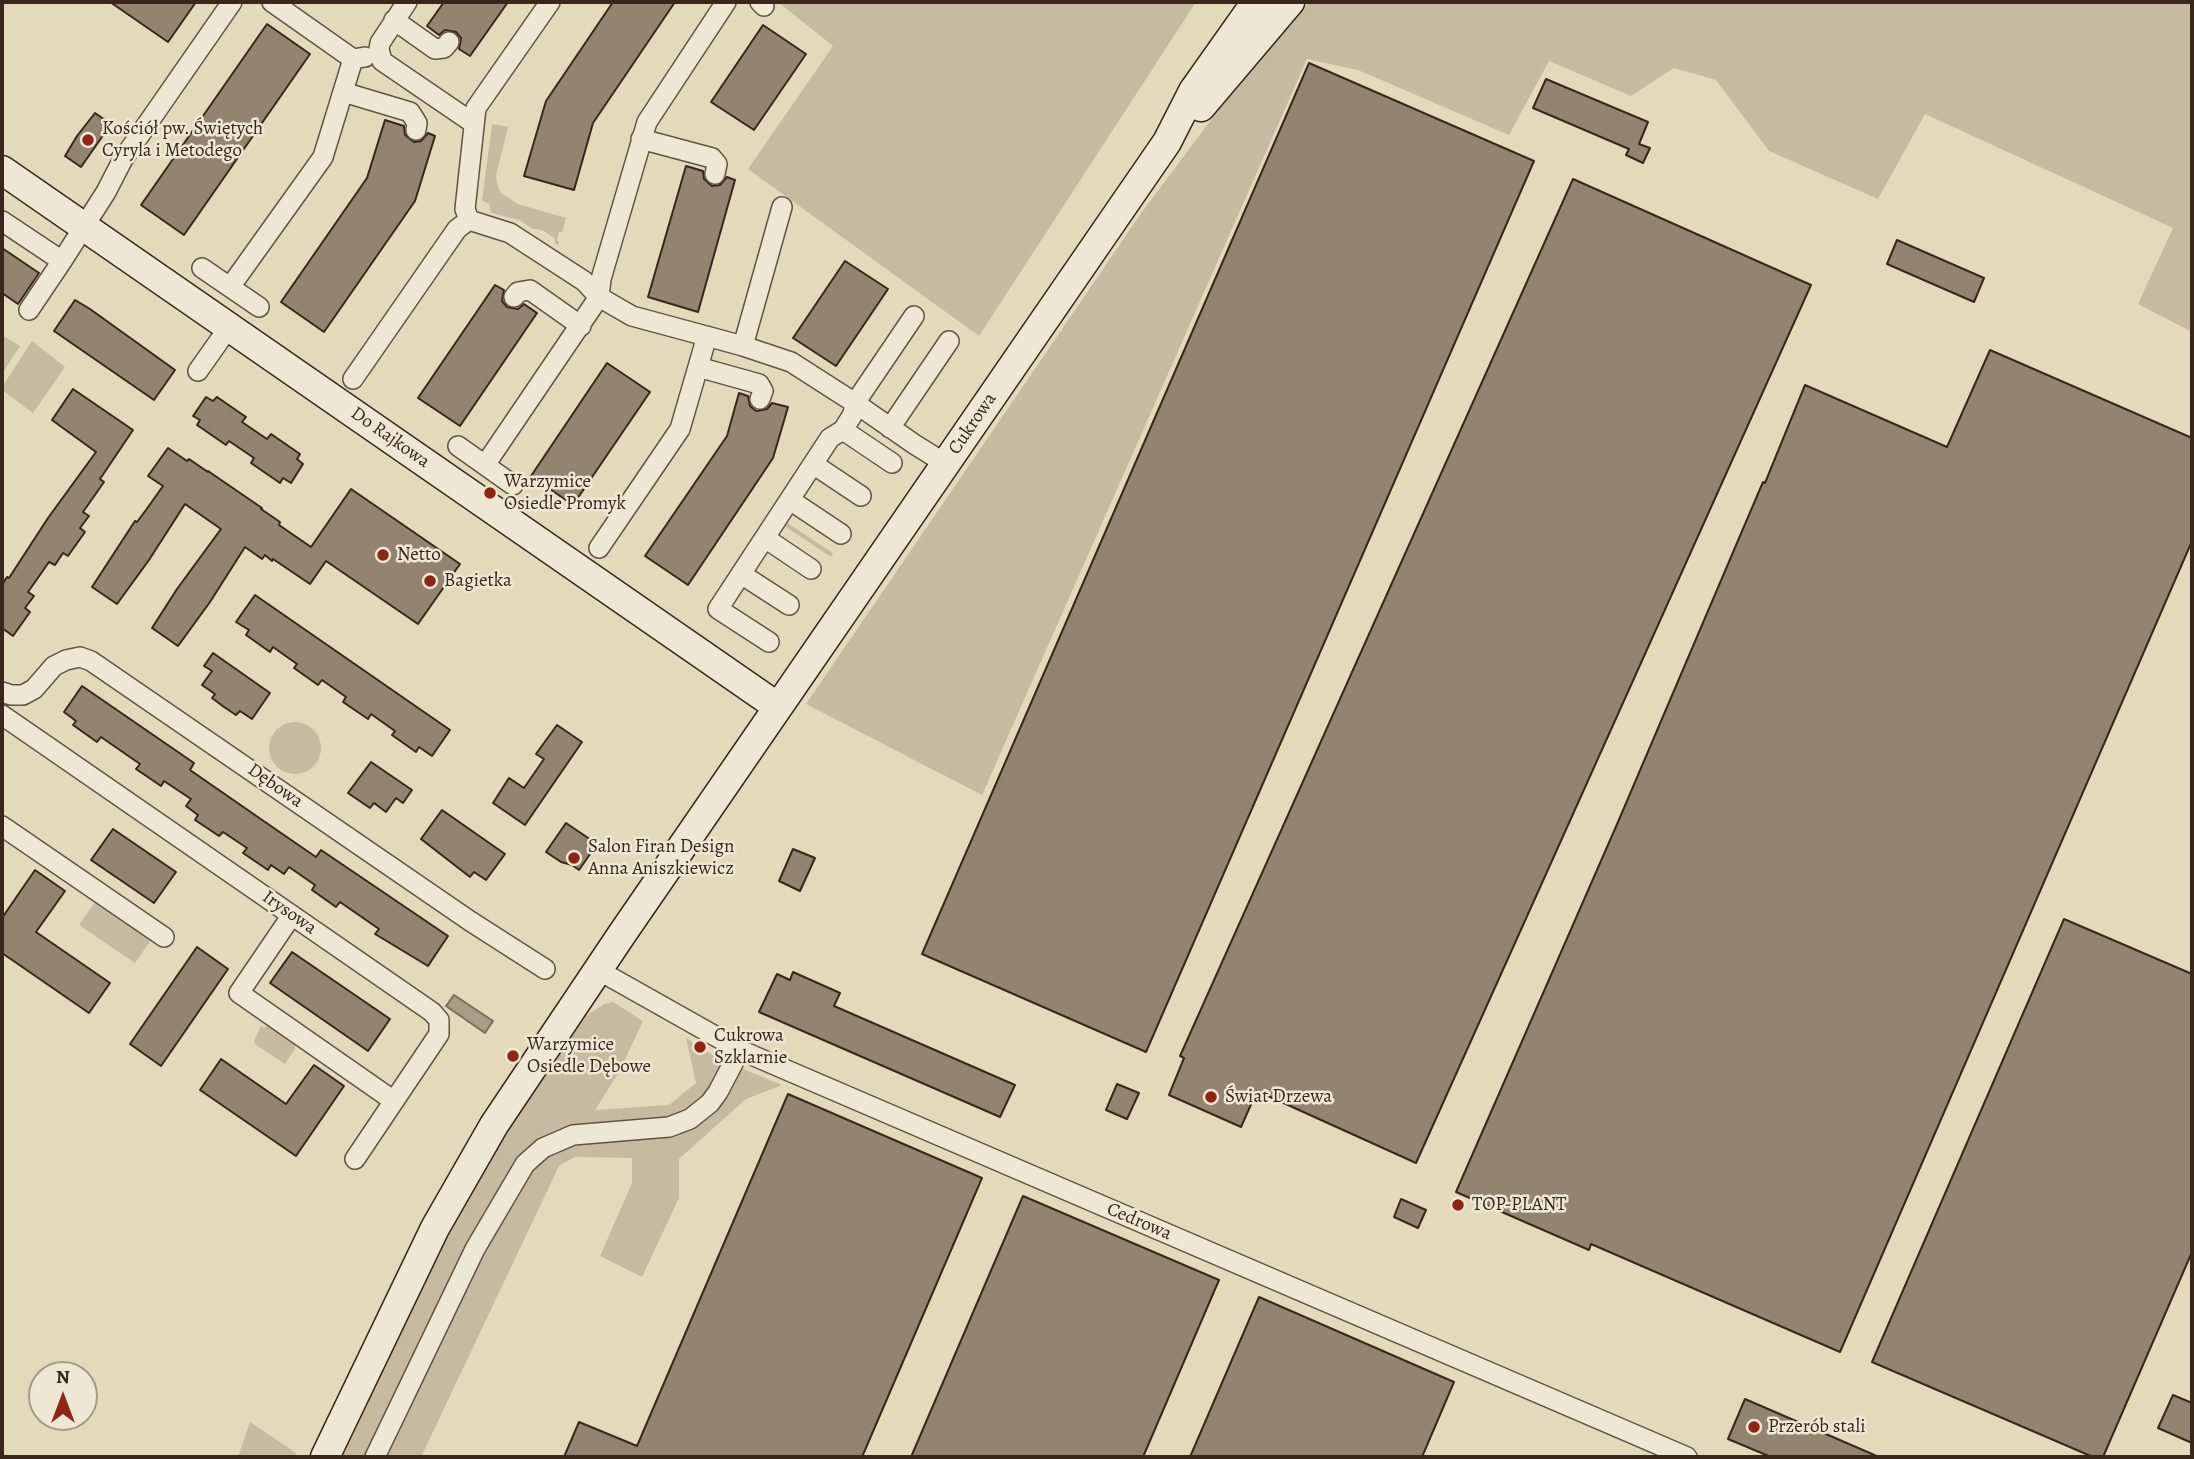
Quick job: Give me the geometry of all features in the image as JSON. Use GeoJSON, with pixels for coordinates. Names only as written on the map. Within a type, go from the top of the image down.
{"type":"FeatureCollection","features":[{"type":"Feature","properties":{"kind":"street"},"geometry":{"type":"LineString","coordinates":[[29,310],[106,192],[123,159],[232,2]]}},
{"type":"Feature","properties":{"kind":"street"},"geometry":{"type":"LineString","coordinates":[[272,2],[353,59],[380,55]]}},
{"type":"Feature","properties":{"kind":"street"},"geometry":{"type":"LineString","coordinates":[[407,2],[380,43],[382,61],[473,123]]}},
{"type":"Feature","properties":{"kind":"street"},"geometry":{"type":"LineString","coordinates":[[469,220],[465,209],[473,123],[478,103],[550,2]]}},
{"type":"Feature","properties":{"kind":"street"},"geometry":{"type":"LineString","coordinates":[[485,465],[600,298],[601,279],[650,116],[726,2]]}},
{"type":"Feature","properties":{"kind":"street","name":"Cukrowa"},"geometry":{"type":"LineString","coordinates":[[325,1457],[435,1228],[505,1107],[1167,142],[1193,91],[1256,2]]}},
{"type":"Feature","properties":{"kind":"street","name":"Cukrowa"},"geometry":{"type":"LineString","coordinates":[[1167,142],[1202,106],[1290,2]]}},
{"type":"Feature","properties":{"kind":"street"},"geometry":{"type":"LineString","coordinates":[[394,20],[435,49],[444,48],[449,41]]}},
{"type":"Feature","properties":{"kind":"street"},"geometry":{"type":"LineString","coordinates":[[230,287],[323,157],[353,59]]}},
{"type":"Feature","properties":{"kind":"street"},"geometry":{"type":"LineString","coordinates":[[343,92],[410,112],[417,123],[416,130]]}},
{"type":"Feature","properties":{"kind":"street"},"geometry":{"type":"LineString","coordinates":[[641,139],[712,158],[717,164],[715,174]]}},
{"type":"Feature","properties":{"kind":"street","name":"Do Rajkowa"},"geometry":{"type":"LineString","coordinates":[[2,170],[778,707]]}},
{"type":"Feature","properties":{"kind":"street"},"geometry":{"type":"LineString","coordinates":[[743,346],[782,207]]}},
{"type":"Feature","properties":{"kind":"street"},"geometry":{"type":"LineString","coordinates":[[2,220],[62,261]]}},
{"type":"Feature","properties":{"kind":"street"},"geometry":{"type":"LineString","coordinates":[[469,220],[510,233],[584,281],[600,298],[632,316],[791,362],[946,464]]}},
{"type":"Feature","properties":{"kind":"street"},"geometry":{"type":"LineString","coordinates":[[353,379],[457,229],[469,220]]}},
{"type":"Feature","properties":{"kind":"street"},"geometry":{"type":"LineString","coordinates":[[202,268],[259,307]]}},
{"type":"Feature","properties":{"kind":"street"},"geometry":{"type":"LineString","coordinates":[[514,298],[518,292],[530,290],[581,326]]}},
{"type":"Feature","properties":{"kind":"street"},"geometry":{"type":"LineString","coordinates":[[769,642],[718,609],[831,438],[843,430],[853,414],[855,403],[914,316]]}},
{"type":"Feature","properties":{"kind":"street"},"geometry":{"type":"LineString","coordinates":[[198,371],[229,327]]}},
{"type":"Feature","properties":{"kind":"street"},"geometry":{"type":"LineString","coordinates":[[599,548],[680,429],[707,336]]}},
{"type":"Feature","properties":{"kind":"street"},"geometry":{"type":"LineString","coordinates":[[890,428],[949,341]]}},
{"type":"Feature","properties":{"kind":"street"},"geometry":{"type":"LineString","coordinates":[[698,367],[759,384],[763,391],[760,399]]}},
{"type":"Feature","properties":{"kind":"street"},"geometry":{"type":"LineString","coordinates":[[843,430],[892,463]]}},
{"type":"Feature","properties":{"kind":"street"},"geometry":{"type":"LineString","coordinates":[[458,446],[513,485]]}},
{"type":"Feature","properties":{"kind":"street"},"geometry":{"type":"LineString","coordinates":[[813,464],[862,496]]}},
{"type":"Feature","properties":{"kind":"street"},"geometry":{"type":"LineString","coordinates":[[790,500],[841,534]]}},
{"type":"Feature","properties":{"kind":"street"},"geometry":{"type":"LineString","coordinates":[[765,538],[811,569]]}},
{"type":"Feature","properties":{"kind":"street"},"geometry":{"type":"LineString","coordinates":[[741,574],[789,605]]}},
{"type":"Feature","properties":{"kind":"street","name":"Dębowa"},"geometry":{"type":"LineString","coordinates":[[2,692],[23,695],[34,689],[54,666],[80,657],[91,661],[470,921],[545,969]]}},
{"type":"Feature","properties":{"kind":"street","name":"Irysowa"},"geometry":{"type":"LineString","coordinates":[[2,715],[432,1012],[439,1020],[439,1034],[355,1158]]}},
{"type":"Feature","properties":{"kind":"street"},"geometry":{"type":"LineString","coordinates":[[2,826],[163,937]]}},
{"type":"Feature","properties":{"kind":"street"},"geometry":{"type":"LineString","coordinates":[[292,915],[239,993],[394,1101]]}},
{"type":"Feature","properties":{"kind":"street","name":"Cedrowa"},"geometry":{"type":"LineString","coordinates":[[598,970],[740,1049],[1687,1457]]}},
{"type":"Feature","properties":{"kind":"street"},"geometry":{"type":"LineString","coordinates":[[375,1457],[475,1249],[525,1164],[543,1148],[573,1135],[669,1127],[690,1119],[718,1093],[740,1049]]}},
{"type":"Feature","properties":{"kind":"shaded area"},"geometry":{"type":"Polygon","coordinates":[[[778,2],[1196,2],[979,336],[748,169],[833,46],[778,2]]]}},
{"type":"Feature","properties":{"kind":"shaded area"},"geometry":{"type":"Polygon","coordinates":[[[1309,2],[2192,2],[2192,332],[2138,304],[2173,228],[1925,114],[1878,199],[1769,151],[1716,80],[1674,68],[1631,96],[1549,61],[1509,135],[1358,70],[1307,59],[982,795],[806,704],[1142,212],[1267,45],[1309,2]]]}},
{"type":"Feature","properties":{"kind":"shaded area"},"geometry":{"type":"Polygon","coordinates":[[[492,124],[508,127],[496,175],[501,193],[518,204],[566,218],[562,232],[559,232],[558,246],[554,238],[542,230],[533,229],[519,220],[491,213],[489,204],[482,200],[492,124]]]}},
{"type":"Feature","properties":{"kind":"shaded area"},"geometry":{"type":"Polygon","coordinates":[[[2,335],[20,346],[2,374],[2,335]]]}},
{"type":"Feature","properties":{"kind":"shaded area"},"geometry":{"type":"Polygon","coordinates":[[[32,341],[65,367],[33,413],[2,390],[32,341]]]}},
{"type":"Feature","properties":{"kind":"shaded area"},"geometry":{"type":"Polygon","coordinates":[[[786,522],[833,553],[831,557],[783,525],[786,522]]]}},
{"type":"Feature","properties":{"kind":"shaded area"},"geometry":{"type":"Polygon","coordinates":[[[295,722],[314,729],[321,748],[314,767],[295,774],[276,767],[269,748],[276,729],[295,722]]]}},
{"type":"Feature","properties":{"kind":"shaded area"},"geometry":{"type":"Polygon","coordinates":[[[95,902],[151,940],[135,963],[79,925],[95,902]]]}},
{"type":"Feature","properties":{"kind":"shaded area"},"geometry":{"type":"Polygon","coordinates":[[[454,995],[493,1021],[485,1033],[446,1006],[454,995]]]}},
{"type":"Feature","properties":{"kind":"shaded area"},"geometry":{"type":"Polygon","coordinates":[[[613,1002],[643,1021],[619,1072],[595,1110],[669,1105],[696,1083],[686,1038],[719,1059],[782,1085],[746,1099],[679,1159],[679,1198],[642,1277],[600,1256],[632,1183],[632,1158],[575,1157],[559,1166],[421,1457],[341,1457],[448,1235],[506,1134],[586,1016],[604,1004],[613,1002]]]}},
{"type":"Feature","properties":{"kind":"shaded area"},"geometry":{"type":"Polygon","coordinates":[[[267,1025],[295,1044],[295,1049],[285,1064],[254,1041],[261,1026],[265,1028],[267,1025]]]}},
{"type":"Feature","properties":{"kind":"shaded area"},"geometry":{"type":"Polygon","coordinates":[[[250,1422],[296,1453],[294,1457],[238,1457],[250,1422]]]}},
{"type":"Feature","properties":{"kind":"building"},"geometry":{"type":"Polygon","coordinates":[[[110,2],[196,2],[168,42],[110,2]]]}},
{"type":"Feature","properties":{"kind":"building"},"geometry":{"type":"Polygon","coordinates":[[[444,2],[508,2],[470,56],[459,49],[461,38],[456,32],[445,30],[439,35],[427,26],[444,2]]]}},
{"type":"Feature","properties":{"kind":"building"},"geometry":{"type":"Polygon","coordinates":[[[613,2],[675,2],[593,123],[574,190],[524,176],[546,101],[613,2]]]}},
{"type":"Feature","properties":{"kind":"building"},"geometry":{"type":"Polygon","coordinates":[[[267,24],[310,54],[184,235],[141,205],[267,24]]]}},
{"type":"Feature","properties":{"kind":"building"},"geometry":{"type":"Polygon","coordinates":[[[763,25],[806,54],[754,130],[711,102],[763,25]]]}},
{"type":"Feature","properties":{"kind":"building"},"geometry":{"type":"Polygon","coordinates":[[[1309,63],[1534,161],[1146,1052],[922,954],[1309,63]]]}},
{"type":"Feature","properties":{"kind":"building"},"geometry":{"type":"Polygon","coordinates":[[[1546,79],[1648,122],[1639,144],[1650,148],[1643,163],[1626,155],[1629,149],[1533,108],[1546,79]]]}},
{"type":"Feature","properties":{"kind":"building","name":"Kościół pw. Świętych Cyryla i Metodego"},"geometry":{"type":"Polygon","coordinates":[[[95,113],[111,124],[81,167],[65,156],[95,113]]]}},
{"type":"Feature","properties":{"kind":"building"},"geometry":{"type":"Polygon","coordinates":[[[385,120],[404,126],[405,135],[414,142],[421,141],[428,133],[435,136],[415,201],[324,332],[281,302],[367,178],[385,120]]]}},
{"type":"Feature","properties":{"kind":"building"},"geometry":{"type":"Polygon","coordinates":[[[686,166],[703,171],[704,179],[712,186],[720,185],[727,177],[735,180],[698,312],[648,297],[686,166]]]}},
{"type":"Feature","properties":{"kind":"building"},"geometry":{"type":"Polygon","coordinates":[[[1573,179],[1811,285],[1416,1163],[1257,1091],[1241,1127],[1169,1095],[1184,1058],[1180,1056],[1573,179]]]}},
{"type":"Feature","properties":{"kind":"building"},"geometry":{"type":"Polygon","coordinates":[[[1897,240],[1984,278],[1974,302],[1887,264],[1897,240]]]}},
{"type":"Feature","properties":{"kind":"building"},"geometry":{"type":"Polygon","coordinates":[[[2,248],[39,273],[18,304],[2,293],[2,248]]]}},
{"type":"Feature","properties":{"kind":"building"},"geometry":{"type":"Polygon","coordinates":[[[845,261],[888,289],[836,366],[793,338],[845,261]]]}},
{"type":"Feature","properties":{"kind":"building"},"geometry":{"type":"Polygon","coordinates":[[[495,285],[504,290],[502,301],[507,307],[518,309],[524,304],[537,313],[460,426],[418,398],[495,285]]]}},
{"type":"Feature","properties":{"kind":"building"},"geometry":{"type":"Polygon","coordinates":[[[75,300],[175,370],[154,400],[54,331],[75,300]]]}},
{"type":"Feature","properties":{"kind":"building"},"geometry":{"type":"Polygon","coordinates":[[[1990,350],[2192,438],[2192,541],[1840,1352],[1591,1244],[1589,1250],[1456,1192],[1763,482],[1765,483],[1805,385],[1947,447],[1990,350]]]}},
{"type":"Feature","properties":{"kind":"building"},"geometry":{"type":"Polygon","coordinates":[[[607,363],[650,392],[573,505],[531,476],[607,363]]]}},
{"type":"Feature","properties":{"kind":"building"},"geometry":{"type":"Polygon","coordinates":[[[73,389],[133,430],[100,479],[104,482],[83,512],[89,516],[80,528],[85,532],[68,556],[63,553],[55,565],[49,562],[28,592],[34,596],[25,608],[30,612],[13,636],[2,628],[2,585],[96,452],[52,420],[73,389]]]}},
{"type":"Feature","properties":{"kind":"building"},"geometry":{"type":"Polygon","coordinates":[[[739,393],[748,396],[750,406],[756,411],[767,409],[772,403],[788,407],[773,458],[688,585],[645,556],[727,436],[739,393]]]}},
{"type":"Feature","properties":{"kind":"building"},"geometry":{"type":"Polygon","coordinates":[[[206,397],[213,401],[217,397],[246,417],[242,422],[267,439],[271,434],[300,454],[297,459],[303,464],[291,483],[283,478],[280,483],[251,463],[254,458],[229,441],[226,445],[197,425],[200,420],[193,416],[206,397]]]}},
{"type":"Feature","properties":{"kind":"building"},"geometry":{"type":"Polygon","coordinates":[[[168,448],[208,471],[262,508],[280,522],[279,525],[311,547],[351,489],[460,564],[418,624],[326,561],[310,584],[273,559],[272,561],[265,555],[262,559],[245,547],[178,646],[152,628],[221,529],[185,504],[117,604],[92,587],[135,521],[137,522],[163,486],[148,476],[168,448]]]}},
{"type":"Feature","properties":{"kind":"building"},"geometry":{"type":"Polygon","coordinates":[[[255,595],[450,730],[432,756],[419,747],[416,752],[392,735],[395,731],[371,714],[368,719],[343,702],[346,697],[322,680],[318,685],[294,668],[297,664],[273,647],[270,652],[246,635],[249,630],[236,622],[255,595]]]}},
{"type":"Feature","properties":{"kind":"building"},"geometry":{"type":"Polygon","coordinates":[[[213,653],[270,693],[252,719],[240,711],[236,715],[224,707],[212,698],[215,694],[202,685],[212,671],[204,666],[213,653]]]}},
{"type":"Feature","properties":{"kind":"building"},"geometry":{"type":"Polygon","coordinates":[[[82,686],[194,763],[190,770],[316,857],[321,850],[448,936],[428,966],[375,934],[379,929],[340,902],[336,907],[312,890],[315,885],[289,867],[284,874],[271,865],[268,870],[243,853],[247,848],[223,832],[219,836],[195,820],[198,815],[186,806],[191,799],[164,781],[161,786],[136,769],[140,764],[101,737],[97,742],[73,725],[76,721],[64,712],[82,686]]]}},
{"type":"Feature","properties":{"kind":"building"},"geometry":{"type":"Polygon","coordinates":[[[557,725],[582,742],[525,825],[493,803],[509,778],[524,788],[544,759],[536,754],[557,725]]]}},
{"type":"Feature","properties":{"kind":"building"},"geometry":{"type":"Polygon","coordinates":[[[371,762],[412,790],[403,803],[396,798],[386,812],[374,803],[370,808],[348,793],[371,762]]]}},
{"type":"Feature","properties":{"kind":"building"},"geometry":{"type":"Polygon","coordinates":[[[442,810],[505,854],[486,880],[474,872],[470,877],[421,839],[442,810]]]}},
{"type":"Feature","properties":{"kind":"building"},"geometry":{"type":"Polygon","coordinates":[[[566,823],[597,844],[579,870],[546,852],[566,823]]]}},
{"type":"Feature","properties":{"kind":"building"},"geometry":{"type":"Polygon","coordinates":[[[113,829],[176,872],[154,903],[91,860],[113,829]]]}},
{"type":"Feature","properties":{"kind":"building"},"geometry":{"type":"Polygon","coordinates":[[[793,849],[815,858],[800,891],[779,881],[793,849]]]}},
{"type":"Feature","properties":{"kind":"building"},"geometry":{"type":"Polygon","coordinates":[[[35,870],[65,891],[36,932],[110,983],[89,1013],[2,953],[2,918],[35,870]]]}},
{"type":"Feature","properties":{"kind":"building"},"geometry":{"type":"Polygon","coordinates":[[[2064,919],[2192,974],[2192,1252],[2103,1457],[2093,1457],[1872,1362],[2064,919]]]}},
{"type":"Feature","properties":{"kind":"building"},"geometry":{"type":"Polygon","coordinates":[[[197,947],[228,969],[161,1066],[130,1044],[197,947]]]}},
{"type":"Feature","properties":{"kind":"building"},"geometry":{"type":"Polygon","coordinates":[[[292,952],[390,1019],[368,1051],[270,983],[292,952]]]}},
{"type":"Feature","properties":{"kind":"building"},"geometry":{"type":"Polygon","coordinates":[[[793,972],[840,993],[834,1006],[1015,1085],[1000,1117],[759,1012],[777,974],[790,980],[793,972]]]}},
{"type":"Feature","properties":{"kind":"building"},"geometry":{"type":"Polygon","coordinates":[[[221,1059],[286,1104],[314,1065],[344,1086],[296,1156],[200,1090],[221,1059]]]}},
{"type":"Feature","properties":{"kind":"building"},"geometry":{"type":"Polygon","coordinates":[[[1117,1084],[1139,1093],[1127,1119],[1106,1110],[1117,1084]]]}},
{"type":"Feature","properties":{"kind":"building"},"geometry":{"type":"Polygon","coordinates":[[[788,1094],[982,1178],[862,1457],[564,1457],[579,1422],[637,1446],[788,1094]]]}},
{"type":"Feature","properties":{"kind":"building"},"geometry":{"type":"Polygon","coordinates":[[[1023,1196],[1219,1280],[1143,1457],[911,1457],[1023,1196]]]}},
{"type":"Feature","properties":{"kind":"building"},"geometry":{"type":"Polygon","coordinates":[[[1401,1199],[1426,1210],[1418,1228],[1394,1217],[1401,1199]]]}},
{"type":"Feature","properties":{"kind":"building"},"geometry":{"type":"Polygon","coordinates":[[[1259,1297],[1454,1382],[1422,1457],[1190,1457],[1259,1297]]]}},
{"type":"Feature","properties":{"kind":"building"},"geometry":{"type":"Polygon","coordinates":[[[2173,1395],[2192,1403],[2192,1443],[2158,1428],[2173,1395]]]}},
{"type":"Feature","properties":{"kind":"building"},"geometry":{"type":"Polygon","coordinates":[[[1745,1399],[1879,1457],[1771,1457],[1728,1439],[1745,1399]]]}},
{"type":"Feature","properties":{"kind":"place","name":"Kościół pw. Świętych Cyryla i Metodego"},"geometry":{"type":"Point","coordinates":[88,140]}},
{"type":"Feature","properties":{"kind":"place","name":"Warzymice Osiedle Promyk"},"geometry":{"type":"Point","coordinates":[490,493]}},
{"type":"Feature","properties":{"kind":"place","name":"Netto"},"geometry":{"type":"Point","coordinates":[383,555]}},
{"type":"Feature","properties":{"kind":"place","name":"Bagietka"},"geometry":{"type":"Point","coordinates":[430,581]}},
{"type":"Feature","properties":{"kind":"place","name":"Salon Firan Design Anna Aniszkiewicz"},"geometry":{"type":"Point","coordinates":[574,858]}},
{"type":"Feature","properties":{"kind":"place","name":"Cukrowa Szklarnie"},"geometry":{"type":"Point","coordinates":[700,1047]}},
{"type":"Feature","properties":{"kind":"place","name":"Warzymice Osiedle Dębowe"},"geometry":{"type":"Point","coordinates":[513,1056]}},
{"type":"Feature","properties":{"kind":"place","name":"Świat Drzewa"},"geometry":{"type":"Point","coordinates":[1211,1097]}},
{"type":"Feature","properties":{"kind":"place","name":"TOP-PLANT"},"geometry":{"type":"Point","coordinates":[1458,1205]}},
{"type":"Feature","properties":{"kind":"place","name":"Przerób stali"},"geometry":{"type":"Point","coordinates":[1754,1427]}}]}
